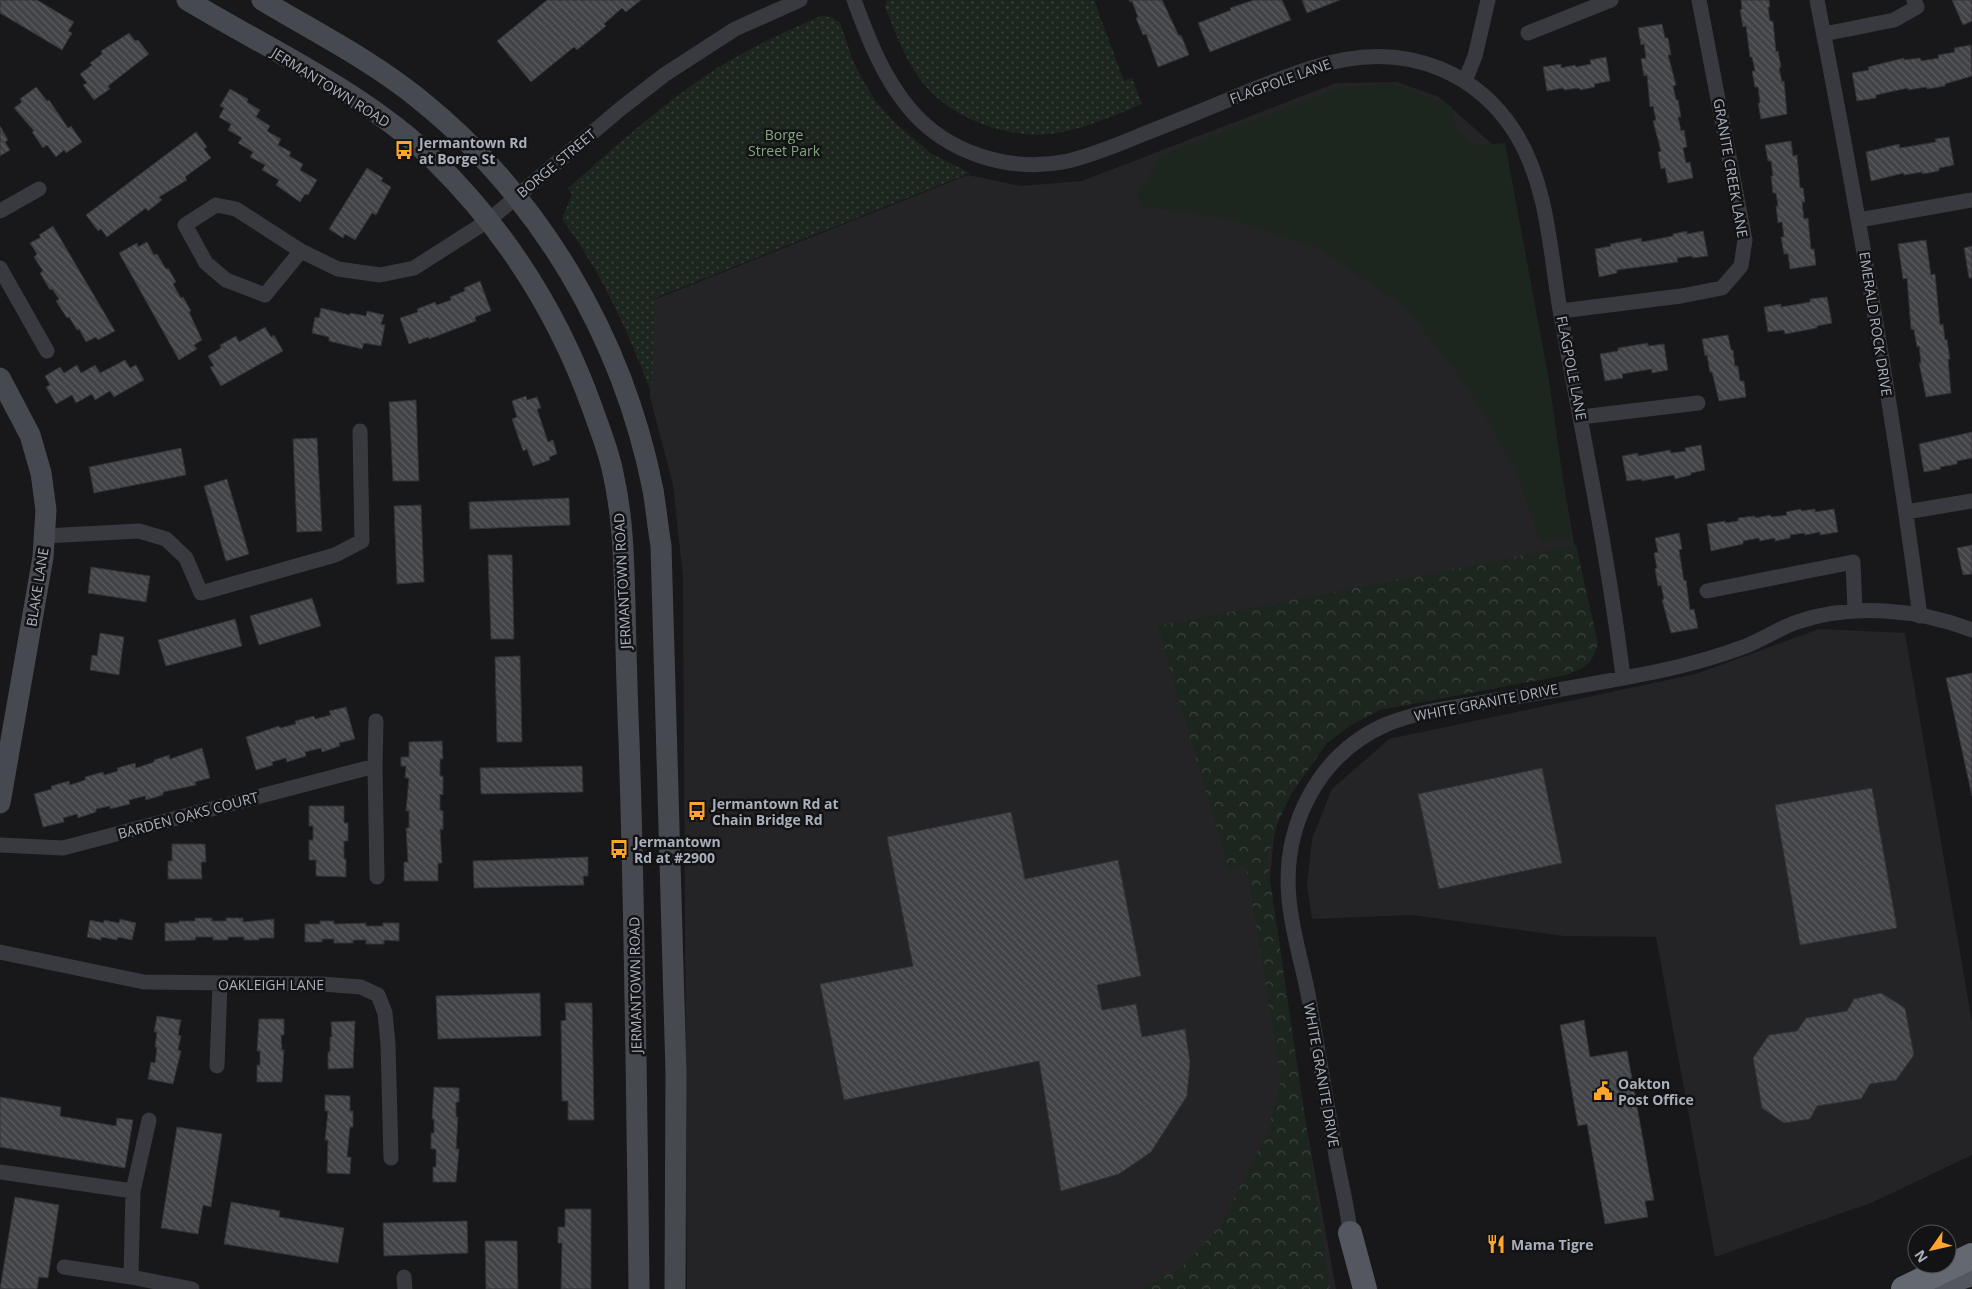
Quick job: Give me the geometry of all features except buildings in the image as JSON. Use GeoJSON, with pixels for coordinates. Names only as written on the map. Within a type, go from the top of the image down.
{"type":"FeatureCollection","features":[{"type":"Feature","properties":{"kind":"highway"},"geometry":{"type":"LineString","coordinates":[[1904,1289],[1972,1256]]}},
{"type":"Feature","properties":{"kind":"main road","name":"JERMANTOWN ROAD"},"geometry":{"type":"LineString","coordinates":[[187,0],[370,109],[434,160],[489,220],[514,252],[538,291],[577,366],[613,472],[623,547],[632,834],[639,1289]]}},
{"type":"Feature","properties":{"kind":"main road"},"geometry":{"type":"LineString","coordinates":[[262,0],[381,72],[418,98],[456,130],[517,196],[570,275],[609,348],[639,436],[653,490],[661,546],[664,615],[676,1073],[676,1289]]}},
{"type":"Feature","properties":{"kind":"main road","name":"BLAKE LANE"},"geometry":{"type":"LineString","coordinates":[[0,378],[17,408],[36,452],[45,494],[43,557],[0,803]]}},
{"type":"Feature","properties":{"kind":"main road"},"geometry":{"type":"LineString","coordinates":[[1350,1233],[1364,1289]]}},
{"type":"Feature","properties":{"kind":"main road"},"geometry":{"type":"LineString","coordinates":[[1927,1289],[1972,1274]]}},
{"type":"Feature","properties":{"kind":"street","name":"BORGE STREET"},"geometry":{"type":"LineString","coordinates":[[301,251],[265,294],[226,280],[206,263],[185,225],[216,205],[236,209],[301,251],[338,269],[380,275],[414,268],[489,220],[619,110],[671,70],[735,29],[800,0]]}},
{"type":"Feature","properties":{"kind":"street","name":"FLAGPOLE LANE"},"geometry":{"type":"LineString","coordinates":[[854,0],[873,48],[896,91],[911,110],[930,129],[953,144],[979,156],[1006,163],[1046,164],[1086,156],[1131,140],[1290,74],[1348,58],[1379,55],[1408,58],[1434,66],[1465,81],[1498,109],[1526,152],[1539,188],[1545,213],[1618,637],[1623,677]]}},
{"type":"Feature","properties":{"kind":"street"},"geometry":{"type":"LineString","coordinates":[[1465,81],[1475,56],[1488,0]]}},
{"type":"Feature","properties":{"kind":"street"},"geometry":{"type":"LineString","coordinates":[[1528,32],[1610,0]]}},
{"type":"Feature","properties":{"kind":"street","name":"GRANITE CREEK LANE"},"geometry":{"type":"LineString","coordinates":[[1561,311],[1681,296],[1722,288],[1741,266],[1746,240],[1699,0]]}},
{"type":"Feature","properties":{"kind":"street","name":"EMERALD ROCK DRIVE"},"geometry":{"type":"LineString","coordinates":[[1817,0],[1859,220],[1906,512],[1920,616]]}},
{"type":"Feature","properties":{"kind":"street"},"geometry":{"type":"LineString","coordinates":[[1824,34],[1894,20],[1917,6],[1914,0]]}},
{"type":"Feature","properties":{"kind":"street"},"geometry":{"type":"LineString","coordinates":[[0,211],[39,189]]}},
{"type":"Feature","properties":{"kind":"street"},"geometry":{"type":"LineString","coordinates":[[1859,220],[1972,200]]}},
{"type":"Feature","properties":{"kind":"street"},"geometry":{"type":"LineString","coordinates":[[0,268],[47,351]]}},
{"type":"Feature","properties":{"kind":"street"},"geometry":{"type":"LineString","coordinates":[[1581,417],[1698,403]]}},
{"type":"Feature","properties":{"kind":"street"},"geometry":{"type":"LineString","coordinates":[[45,536],[139,531],[166,539],[186,558],[201,593],[335,555],[362,541],[360,431]]}},
{"type":"Feature","properties":{"kind":"street"},"geometry":{"type":"LineString","coordinates":[[1906,512],[1972,501]]}},
{"type":"Feature","properties":{"kind":"street"},"geometry":{"type":"LineString","coordinates":[[1707,591],[1853,562],[1855,611]]}},
{"type":"Feature","properties":{"kind":"street","name":"WHITE GRANITE DRIVE"},"geometry":{"type":"LineString","coordinates":[[1351,1289],[1350,1233],[1310,1005],[1289,901],[1287,878],[1289,853],[1294,829],[1304,804],[1322,776],[1339,757],[1359,740],[1388,724],[1427,712],[1623,677],[1706,660],[1746,646],[1795,623],[1830,614],[1855,611],[1885,612],[1920,616],[1953,623],[1972,630]]}},
{"type":"Feature","properties":{"kind":"street"},"geometry":{"type":"LineString","coordinates":[[376,721],[377,876]]}},
{"type":"Feature","properties":{"kind":"street","name":"BARDEN OAKS COURT"},"geometry":{"type":"LineString","coordinates":[[0,846],[63,848],[375,766]]}},
{"type":"Feature","properties":{"kind":"street","name":"OAKLEIGH LANE"},"geometry":{"type":"LineString","coordinates":[[0,952],[144,982],[322,984],[361,987],[378,995],[385,1012],[388,1044],[391,1158]]}},
{"type":"Feature","properties":{"kind":"street"},"geometry":{"type":"LineString","coordinates":[[217,1066],[220,984]]}},
{"type":"Feature","properties":{"kind":"street"},"geometry":{"type":"LineString","coordinates":[[132,1277],[133,1191],[149,1120]]}},
{"type":"Feature","properties":{"kind":"street"},"geometry":{"type":"LineString","coordinates":[[0,1172],[133,1191]]}},
{"type":"Feature","properties":{"kind":"street"},"geometry":{"type":"LineString","coordinates":[[64,1267],[132,1277],[192,1289]]}},
{"type":"Feature","properties":{"kind":"shaded area"},"geometry":{"type":"Polygon","coordinates":[[[1397,82],[1439,97],[1491,143],[1513,192],[1591,641],[1366,707],[1314,751],[1276,817],[1267,908],[1336,1289],[687,1289],[683,577],[673,485],[650,397],[653,300],[968,175],[1021,186],[1082,181],[1336,83],[1397,82]]]}},
{"type":"Feature","properties":{"kind":"shaded area"},"geometry":{"type":"Polygon","coordinates":[[[1819,629],[1905,633],[1972,1022],[1972,1155],[1871,1203],[1715,1257],[1656,937],[1564,936],[1412,915],[1312,919],[1307,885],[1312,839],[1332,789],[1389,739],[1696,674],[1819,629]]]}},
{"type":"Feature","properties":{"kind":"green space"},"geometry":{"type":"Polygon","coordinates":[[[887,0],[1094,0],[1124,81],[1132,78],[1142,104],[1083,127],[1044,135],[1004,131],[984,125],[947,106],[920,79],[909,62],[896,35],[885,7],[887,0]]]}},
{"type":"Feature","properties":{"kind":"green space","name":"Borge Street Park"},"geometry":{"type":"Polygon","coordinates":[[[821,16],[831,17],[840,23],[853,61],[864,82],[876,102],[897,125],[932,154],[970,173],[655,298],[652,395],[624,326],[602,282],[562,219],[572,195],[568,188],[641,124],[699,80],[757,46],[821,16]]]}},
{"type":"Feature","properties":{"kind":"green space"},"geometry":{"type":"Polygon","coordinates":[[[1392,83],[1451,106],[1456,128],[1473,145],[1505,143],[1550,386],[1571,537],[1541,543],[1515,469],[1468,387],[1406,308],[1320,249],[1225,218],[1139,206],[1138,195],[1160,156],[1335,89],[1392,83]]]}},
{"type":"Feature","properties":{"kind":"green space"},"geometry":{"type":"Polygon","coordinates":[[[1576,545],[1598,644],[1593,657],[1587,664],[1579,670],[1566,675],[1380,710],[1351,725],[1327,743],[1291,794],[1278,822],[1267,859],[1330,1289],[1142,1289],[1185,1264],[1220,1226],[1268,1131],[1281,1080],[1246,865],[1229,870],[1157,626],[1576,545]]]}},
{"type":"Feature","properties":{"kind":"place","name":"Jermantown Rd at Borge St"},"geometry":{"type":"Point","coordinates":[404,150]}},
{"type":"Feature","properties":{"kind":"place","name":"Jermantown Rd at Chain Bridge Rd"},"geometry":{"type":"Point","coordinates":[697,811]}},
{"type":"Feature","properties":{"kind":"place","name":"Jermantown Rd at #2900"},"geometry":{"type":"Point","coordinates":[619,849]}},
{"type":"Feature","properties":{"kind":"place","name":"Oakton Post Office"},"geometry":{"type":"Point","coordinates":[1603,1091]}},
{"type":"Feature","properties":{"kind":"place","name":"Mama Tigre"},"geometry":{"type":"Point","coordinates":[1496,1244]}}]}
